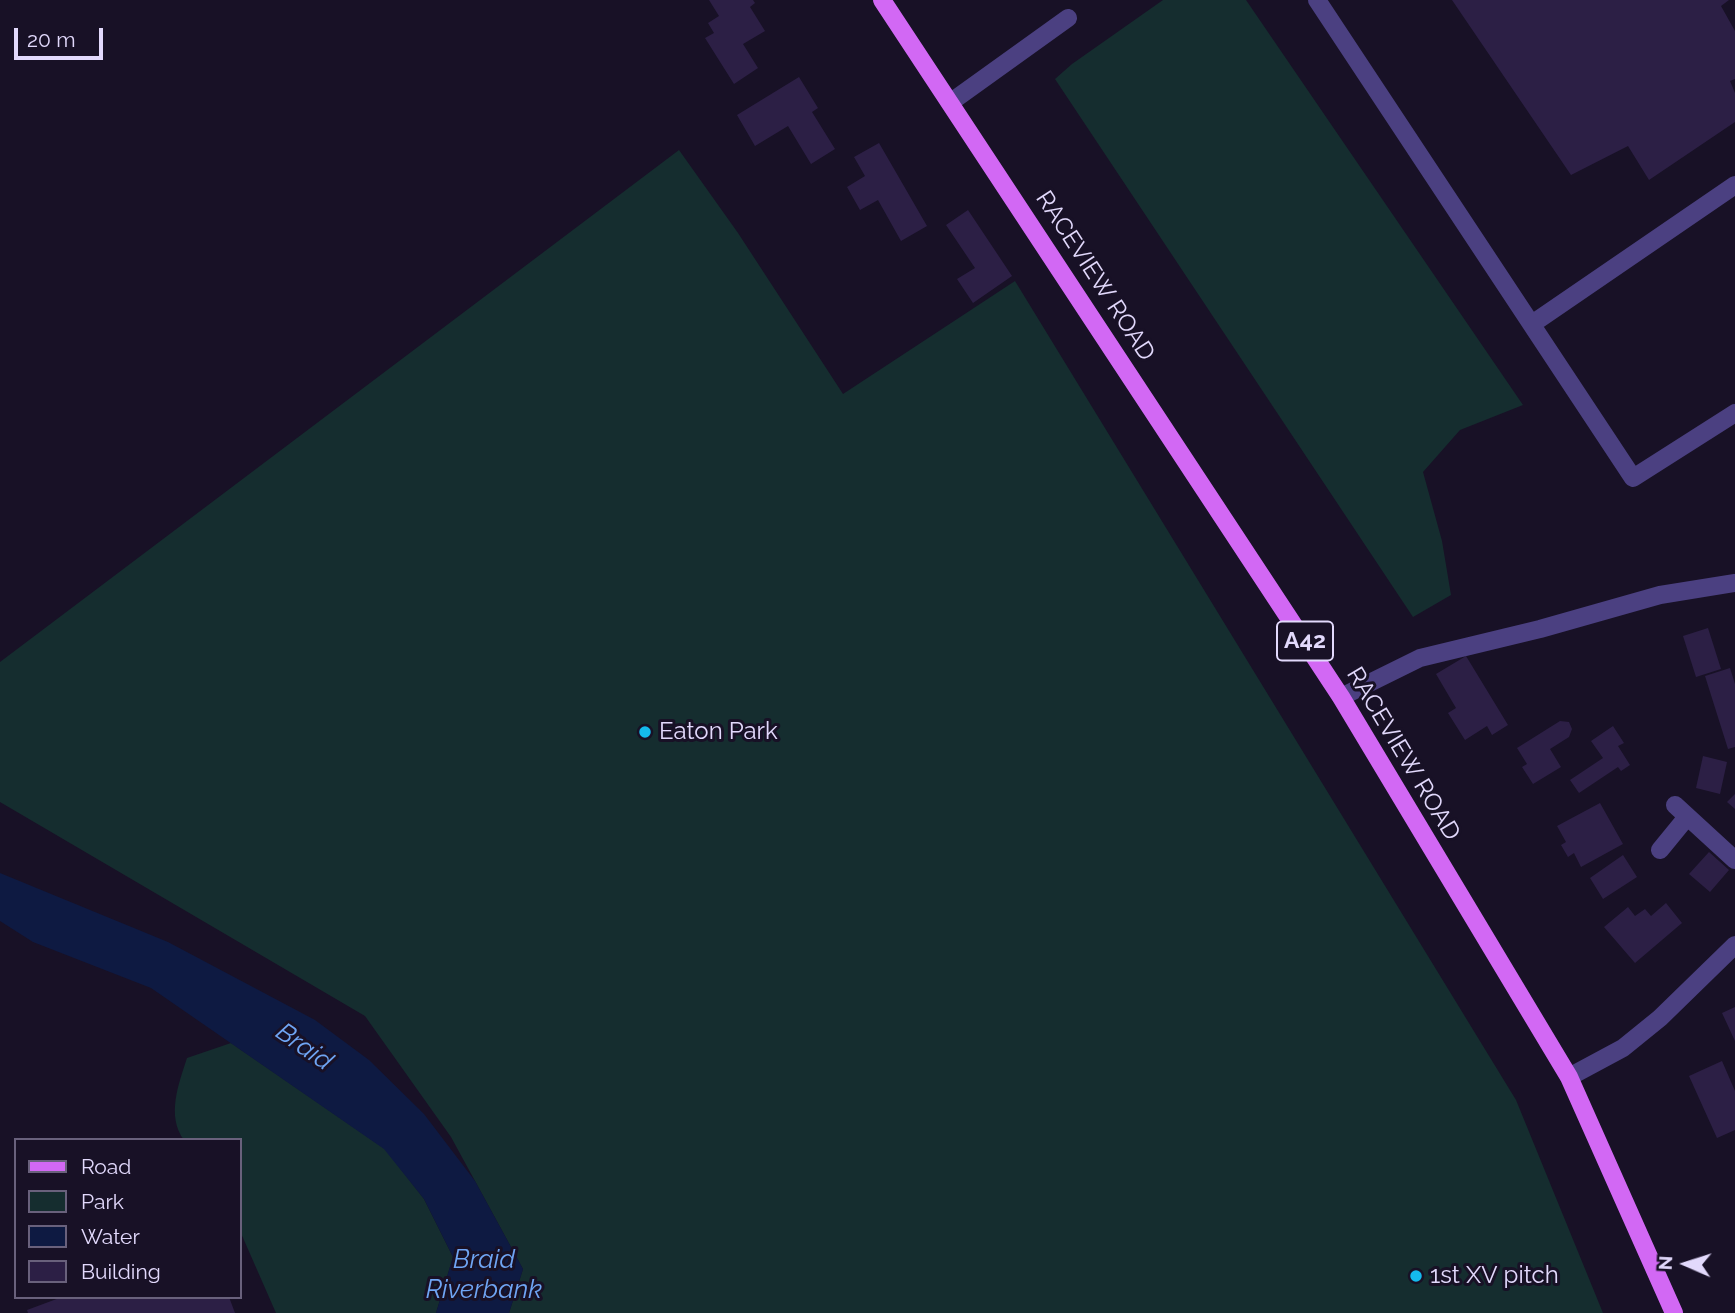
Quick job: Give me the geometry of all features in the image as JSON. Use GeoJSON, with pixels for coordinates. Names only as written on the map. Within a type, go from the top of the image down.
{"type":"FeatureCollection","features":[{"type":"Feature","properties":{"kind":"main road","name":"RACEVIEW ROAD"},"geometry":{"type":"LineString","coordinates":[[882,0],[1341,697],[1569,1077],[1674,1313]]}},
{"type":"Feature","properties":{"kind":"street"},"geometry":{"type":"LineString","coordinates":[[1317,0],[1633,478],[1735,413]]}},
{"type":"Feature","properties":{"kind":"street"},"geometry":{"type":"LineString","coordinates":[[951,102],[1069,18]]}},
{"type":"Feature","properties":{"kind":"street"},"geometry":{"type":"LineString","coordinates":[[1532,324],[1735,185]]}},
{"type":"Feature","properties":{"kind":"street"},"geometry":{"type":"LineString","coordinates":[[1341,697],[1420,659],[1660,595],[1735,583]]}},
{"type":"Feature","properties":{"kind":"street"},"geometry":{"type":"LineString","coordinates":[[1660,850],[1681,811],[1735,860]]}},
{"type":"Feature","properties":{"kind":"street"},"geometry":{"type":"LineString","coordinates":[[1569,1077],[1623,1048],[1660,1018],[1735,945]]}},
{"type":"Feature","properties":{"kind":"green space"},"geometry":{"type":"Polygon","coordinates":[[[1163,0],[1246,0],[1523,405],[1460,430],[1423,472],[1442,541],[1451,595],[1413,617],[1055,79],[1163,0]]]}},
{"type":"Feature","properties":{"kind":"green space","name":"Eaton Park"},"geometry":{"type":"Polygon","coordinates":[[[679,150],[738,233],[843,394],[1015,281],[1516,1100],[1603,1313],[509,1313],[523,1269],[451,1137],[365,1016],[0,802],[0,662],[679,150]]]}},
{"type":"Feature","properties":{"kind":"green space"},"geometry":{"type":"Polygon","coordinates":[[[231,1043],[385,1149],[424,1199],[453,1257],[436,1313],[276,1313],[242,1236],[242,1138],[183,1138],[179,1131],[176,1099],[187,1058],[231,1043]]]}},
{"type":"Feature","properties":{"kind":"water","name":"Braid Riverbank"},"geometry":{"type":"Polygon","coordinates":[[[0,873],[168,942],[315,1020],[369,1060],[424,1114],[475,1181],[523,1269],[509,1313],[436,1313],[453,1257],[424,1199],[384,1149],[151,988],[33,942],[0,921],[0,873]]]}},
{"type":"Feature","properties":{"kind":"building"},"geometry":{"type":"Polygon","coordinates":[[[709,0],[753,0],[755,3],[750,7],[765,31],[743,44],[758,68],[734,84],[705,38],[714,33],[708,23],[719,16],[709,0]]]}},
{"type":"Feature","properties":{"kind":"building"},"geometry":{"type":"Polygon","coordinates":[[[1452,0],[1729,0],[1721,6],[1735,31],[1735,79],[1730,81],[1735,93],[1735,122],[1649,180],[1628,146],[1571,175],[1452,0]]]}},
{"type":"Feature","properties":{"kind":"building"},"geometry":{"type":"Polygon","coordinates":[[[799,77],[818,108],[812,112],[835,149],[811,164],[788,126],[755,146],[737,115],[799,77]]]}},
{"type":"Feature","properties":{"kind":"building"},"geometry":{"type":"Polygon","coordinates":[[[879,143],[927,226],[901,241],[878,200],[860,210],[847,187],[865,176],[854,157],[879,143]]]}},
{"type":"Feature","properties":{"kind":"building"},"geometry":{"type":"Polygon","coordinates":[[[968,210],[1012,276],[973,303],[957,279],[975,268],[946,225],[968,210]]]}},
{"type":"Feature","properties":{"kind":"building"},"geometry":{"type":"Polygon","coordinates":[[[1708,628],[1721,669],[1696,677],[1683,636],[1708,628]]]}},
{"type":"Feature","properties":{"kind":"building"},"geometry":{"type":"Polygon","coordinates":[[[1466,656],[1508,725],[1492,735],[1487,726],[1465,740],[1448,713],[1456,708],[1436,674],[1466,656]]]}},
{"type":"Feature","properties":{"kind":"building"},"geometry":{"type":"Polygon","coordinates":[[[1730,668],[1735,684],[1735,747],[1728,749],[1705,676],[1730,668]]]}},
{"type":"Feature","properties":{"kind":"building"},"geometry":{"type":"Polygon","coordinates":[[[1560,721],[1569,722],[1572,729],[1569,737],[1550,749],[1561,767],[1533,784],[1522,767],[1527,764],[1517,748],[1560,721]]]}},
{"type":"Feature","properties":{"kind":"building"},"geometry":{"type":"Polygon","coordinates":[[[1613,726],[1624,743],[1618,746],[1630,765],[1621,771],[1618,767],[1579,793],[1570,780],[1603,758],[1591,741],[1613,726]]]}},
{"type":"Feature","properties":{"kind":"building"},"geometry":{"type":"Polygon","coordinates":[[[1703,756],[1727,762],[1720,794],[1696,788],[1703,756]]]}},
{"type":"Feature","properties":{"kind":"building"},"geometry":{"type":"Polygon","coordinates":[[[1735,794],[1735,809],[1727,802],[1735,794]]]}},
{"type":"Feature","properties":{"kind":"building"},"geometry":{"type":"Polygon","coordinates":[[[1600,803],[1623,844],[1581,867],[1574,853],[1568,857],[1561,845],[1566,842],[1557,826],[1600,803]]]}},
{"type":"Feature","properties":{"kind":"building"},"geometry":{"type":"Polygon","coordinates":[[[1709,852],[1729,870],[1710,892],[1689,874],[1709,852]]]}},
{"type":"Feature","properties":{"kind":"building"},"geometry":{"type":"Polygon","coordinates":[[[1623,855],[1637,877],[1603,899],[1590,878],[1623,855]]]}},
{"type":"Feature","properties":{"kind":"building"},"geometry":{"type":"Polygon","coordinates":[[[1666,903],[1682,923],[1635,963],[1604,927],[1628,907],[1635,916],[1645,909],[1651,916],[1666,903]]]}},
{"type":"Feature","properties":{"kind":"building"},"geometry":{"type":"Polygon","coordinates":[[[1735,1007],[1735,1041],[1722,1013],[1735,1007]]]}},
{"type":"Feature","properties":{"kind":"building"},"geometry":{"type":"Polygon","coordinates":[[[1722,1061],[1735,1091],[1735,1130],[1717,1138],[1689,1076],[1722,1061]]]}},
{"type":"Feature","properties":{"kind":"building"},"geometry":{"type":"Polygon","coordinates":[[[57,1299],[230,1299],[235,1313],[28,1313],[27,1310],[57,1299]]]}},
{"type":"Feature","properties":{"kind":"place","name":"Eaton Park"},"geometry":{"type":"Point","coordinates":[645,732]}},
{"type":"Feature","properties":{"kind":"place","name":"1st XV pitch"},"geometry":{"type":"Point","coordinates":[1416,1276]}},
{"type":"Feature","properties":{"kind":"water label","name":"Braid"},"geometry":{"type":"Point","coordinates":[304,1047]}}]}
